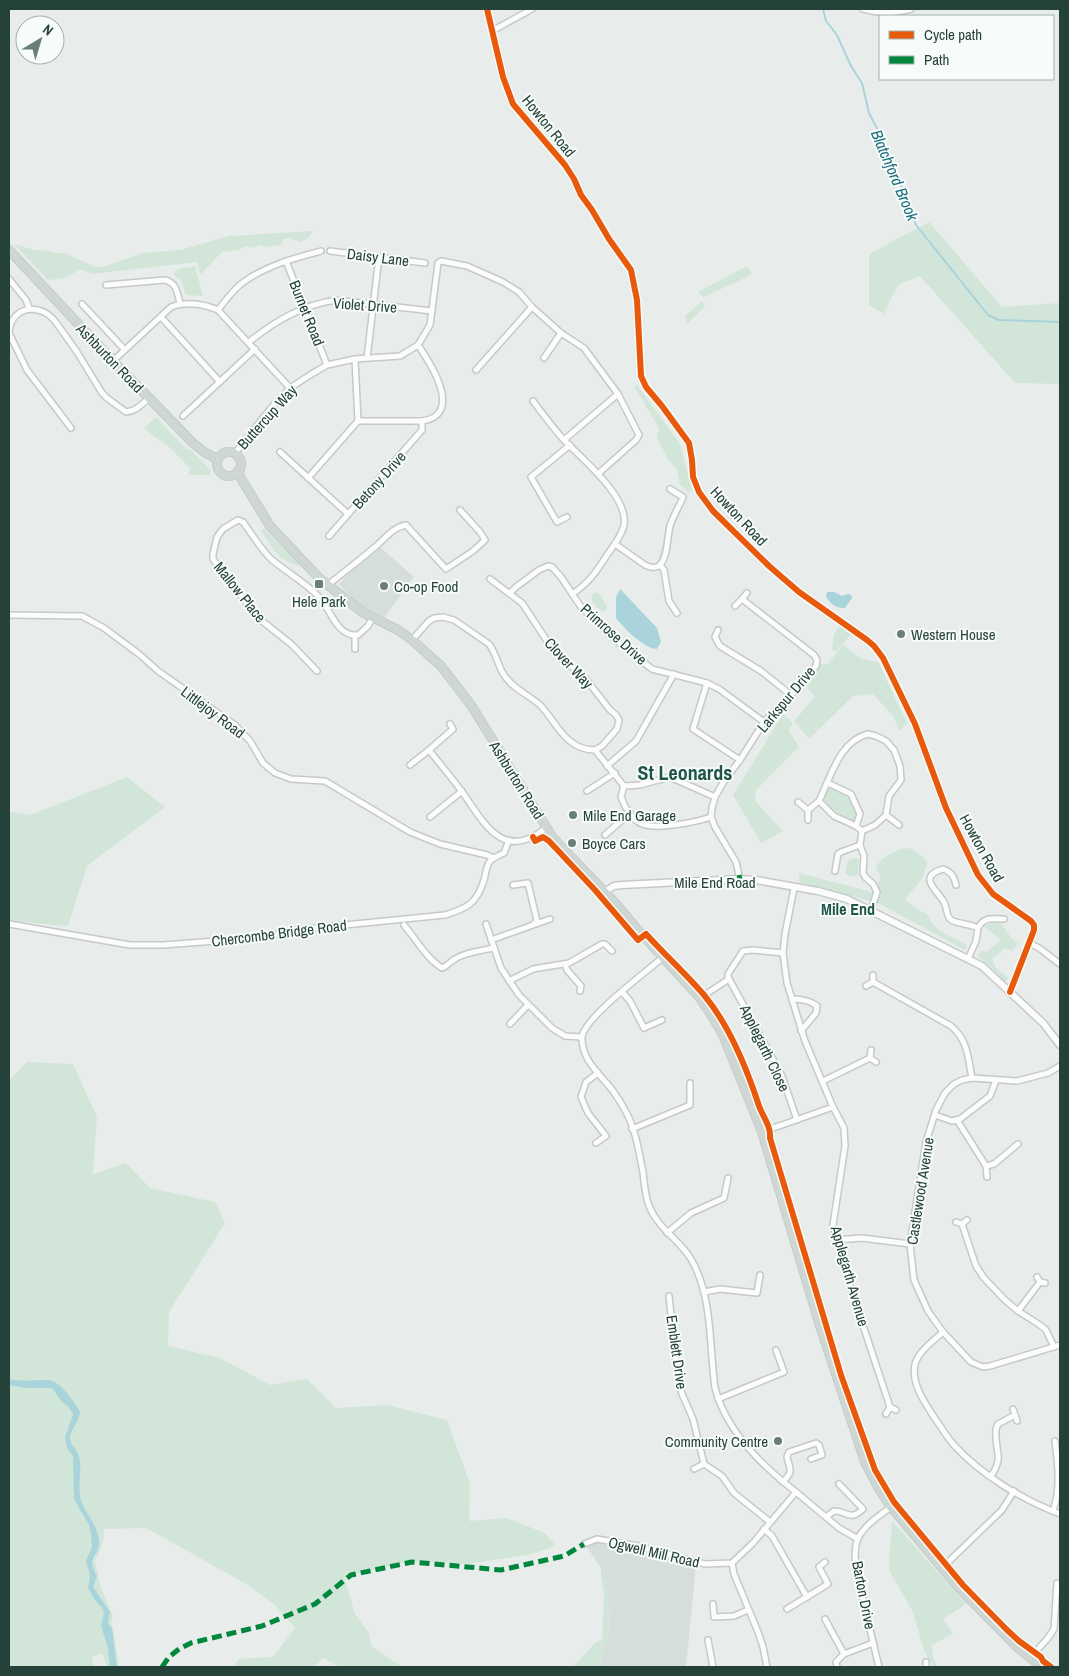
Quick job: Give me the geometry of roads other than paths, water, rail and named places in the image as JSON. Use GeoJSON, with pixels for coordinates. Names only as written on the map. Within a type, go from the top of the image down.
{"type":"FeatureCollection","features":[{"type":"Feature","properties":{"kind":"main road","name":"Ashburton Road"},"geometry":{"type":"LineString","coordinates":[[9,250],[192,442],[204,452],[217,459],[217,467],[221,474],[228,476],[238,472]]}},
{"type":"Feature","properties":{"kind":"main road"},"geometry":{"type":"LineString","coordinates":[[217,459],[223,453],[235,453]]}},
{"type":"Feature","properties":{"kind":"main road","name":"Ashburton Road"},"geometry":{"type":"LineString","coordinates":[[235,453],[241,463],[238,472],[270,526],[328,585],[362,612],[398,630],[412,640],[441,666],[462,693],[558,845],[604,892],[700,998],[723,1035],[762,1132],[820,1326],[855,1430],[860,1451],[879,1489],[942,1568],[982,1613],[1042,1667]]}},
{"type":"Feature","properties":{"kind":"street","name":"Howton Road"},"geometry":{"type":"LineString","coordinates":[[487,9],[502,77],[514,104],[565,165],[581,195],[631,270],[637,300],[641,376],[646,387],[676,424],[688,443],[693,477],[700,492],[713,511],[769,566],[799,592],[874,646],[883,658],[915,724],[946,808],[978,875],[993,894],[1031,921],[1034,930],[1010,992]]}},
{"type":"Feature","properties":{"kind":"street"},"geometry":{"type":"LineString","coordinates":[[492,31],[532,9]]}},
{"type":"Feature","properties":{"kind":"street"},"geometry":{"type":"LineString","coordinates":[[863,9],[882,14],[911,9]]}},
{"type":"Feature","properties":{"kind":"street"},"geometry":{"type":"LineString","coordinates":[[218,310],[244,282],[286,261],[321,250]]}},
{"type":"Feature","properties":{"kind":"street","name":"Daisy Lane"},"geometry":{"type":"LineString","coordinates":[[330,251],[425,263]]}},
{"type":"Feature","properties":{"kind":"street"},"geometry":{"type":"LineString","coordinates":[[367,358],[379,257]]}},
{"type":"Feature","properties":{"kind":"street","name":"Burnet Road"},"geometry":{"type":"LineString","coordinates":[[286,261],[327,365]]}},
{"type":"Feature","properties":{"kind":"street"},"geometry":{"type":"LineString","coordinates":[[358,421],[422,421],[432,418],[439,413],[444,400],[443,393],[418,345],[430,326],[438,263],[441,261],[467,266],[503,282],[519,292],[532,307],[561,333],[584,348],[618,394],[639,438],[599,473]]}},
{"type":"Feature","properties":{"kind":"street"},"geometry":{"type":"LineString","coordinates":[[9,279],[26,300],[29,308]]}},
{"type":"Feature","properties":{"kind":"street"},"geometry":{"type":"LineString","coordinates":[[106,285],[165,280],[176,288],[180,303]]}},
{"type":"Feature","properties":{"kind":"street","name":"Violet Drive"},"geometry":{"type":"LineString","coordinates":[[249,342],[271,324],[305,308],[336,300],[432,311]]}},
{"type":"Feature","properties":{"kind":"street"},"geometry":{"type":"LineString","coordinates":[[113,361],[171,307],[180,303],[209,306],[218,310],[290,388]]}},
{"type":"Feature","properties":{"kind":"street"},"geometry":{"type":"LineString","coordinates":[[82,304],[124,349]]}},
{"type":"Feature","properties":{"kind":"street"},"geometry":{"type":"LineString","coordinates":[[476,370],[532,307]]}},
{"type":"Feature","properties":{"kind":"street"},"geometry":{"type":"LineString","coordinates":[[71,428],[28,370],[9,332],[9,325],[17,314],[29,308],[43,311],[50,316],[77,352],[102,393],[118,407],[126,412],[132,412],[149,398]]}},
{"type":"Feature","properties":{"kind":"street"},"geometry":{"type":"LineString","coordinates":[[161,317],[220,382]]}},
{"type":"Feature","properties":{"kind":"street"},"geometry":{"type":"LineString","coordinates":[[544,358],[561,333]]}},
{"type":"Feature","properties":{"kind":"street","name":"Buttercup Way"},"geometry":{"type":"LineString","coordinates":[[235,453],[271,408],[290,388],[327,365],[355,359],[400,356],[418,345]]}},
{"type":"Feature","properties":{"kind":"street"},"geometry":{"type":"LineString","coordinates":[[183,416],[255,349]]}},
{"type":"Feature","properties":{"kind":"street"},"geometry":{"type":"LineString","coordinates":[[308,478],[358,421],[355,359]]}},
{"type":"Feature","properties":{"kind":"street"},"geometry":{"type":"LineString","coordinates":[[564,440],[618,394]]}},
{"type":"Feature","properties":{"kind":"street","name":"Primrose Drive"},"geometry":{"type":"LineString","coordinates":[[533,401],[564,440],[599,473],[622,507],[624,525],[615,544],[592,578],[584,587],[572,594]]}},
{"type":"Feature","properties":{"kind":"street","name":"Betony Drive"},"geometry":{"type":"LineString","coordinates":[[329,536],[422,430],[422,421]]}},
{"type":"Feature","properties":{"kind":"street"},"geometry":{"type":"LineString","coordinates":[[567,517],[557,522],[531,477],[570,445]]}},
{"type":"Feature","properties":{"kind":"street"},"geometry":{"type":"LineString","coordinates":[[280,452],[348,514]]}},
{"type":"Feature","properties":{"kind":"street"},"geometry":{"type":"LineString","coordinates":[[615,544],[650,568],[660,565],[670,526],[683,497],[670,489]]}},
{"type":"Feature","properties":{"kind":"street"},"geometry":{"type":"LineString","coordinates":[[328,585],[392,531],[406,525],[446,569],[473,551],[484,540],[480,532],[460,510]]}},
{"type":"Feature","properties":{"kind":"street","name":"Mallow Place"},"geometry":{"type":"LineString","coordinates":[[317,671],[291,644],[257,617],[213,559],[217,537],[223,529],[238,520],[244,522],[264,551],[281,567],[318,595],[337,624],[346,632],[355,635]]}},
{"type":"Feature","properties":{"kind":"street"},"geometry":{"type":"LineString","coordinates":[[660,565],[664,570],[668,601],[678,614]]}},
{"type":"Feature","properties":{"kind":"street","name":"Primrose Drive"},"geometry":{"type":"LineString","coordinates":[[510,593],[540,570],[548,566],[552,567],[561,576],[581,607],[619,644],[652,669],[707,683],[719,689],[764,722]]}},
{"type":"Feature","properties":{"kind":"street","name":"Clover Way"},"geometry":{"type":"LineString","coordinates":[[490,579],[522,603],[551,647],[564,661],[582,674],[616,715],[619,720],[617,729],[602,746],[595,750]]}},
{"type":"Feature","properties":{"kind":"street"},"geometry":{"type":"LineString","coordinates":[[735,606],[747,593]]}},
{"type":"Feature","properties":{"kind":"street","name":"Larkspur Drive"},"geometry":{"type":"LineString","coordinates":[[711,817],[715,797],[724,781],[764,722],[816,666],[817,660],[814,654],[742,599]]}},
{"type":"Feature","properties":{"kind":"street","name":"Littlejoy Road"},"geometry":{"type":"LineString","coordinates":[[9,615],[82,616],[104,628],[158,671],[235,725],[250,741],[263,762],[275,773],[290,779],[325,781],[410,832],[440,844],[494,858]]}},
{"type":"Feature","properties":{"kind":"street"},"geometry":{"type":"LineString","coordinates":[[355,649],[355,635],[363,632],[373,617]]}},
{"type":"Feature","properties":{"kind":"street"},"geometry":{"type":"LineString","coordinates":[[412,640],[425,624],[434,618],[443,617],[454,620],[489,644],[504,675],[517,689],[540,706],[571,743],[595,750],[624,786]]}},
{"type":"Feature","properties":{"kind":"street"},"geometry":{"type":"LineString","coordinates":[[718,630],[715,637],[720,646],[761,671],[790,696]]}},
{"type":"Feature","properties":{"kind":"street"},"geometry":{"type":"LineString","coordinates":[[607,766],[636,741],[674,674]]}},
{"type":"Feature","properties":{"kind":"street"},"geometry":{"type":"LineString","coordinates":[[707,683],[693,729],[740,760]]}},
{"type":"Feature","properties":{"kind":"street"},"geometry":{"type":"LineString","coordinates":[[410,765],[453,729],[450,724]]}},
{"type":"Feature","properties":{"kind":"street"},"geometry":{"type":"LineString","coordinates":[[808,820],[808,810],[818,801],[828,783],[837,758],[858,736],[868,734],[886,741],[894,750],[900,766],[901,780],[889,796],[886,815],[875,825],[862,832]]}},
{"type":"Feature","properties":{"kind":"street"},"geometry":{"type":"LineString","coordinates":[[429,750],[492,833],[509,840],[524,841],[533,838],[546,828]]}},
{"type":"Feature","properties":{"kind":"street"},"geometry":{"type":"LineString","coordinates":[[587,791],[615,773]]}},
{"type":"Feature","properties":{"kind":"street"},"geometry":{"type":"LineString","coordinates":[[624,786],[640,785],[670,777],[715,797]]}},
{"type":"Feature","properties":{"kind":"street"},"geometry":{"type":"LineString","coordinates":[[828,783],[851,794],[860,814],[856,826]]}},
{"type":"Feature","properties":{"kind":"street"},"geometry":{"type":"LineString","coordinates":[[624,786],[620,797],[630,813],[641,823],[655,826],[696,822],[711,817],[736,862],[739,875]]}},
{"type":"Feature","properties":{"kind":"street"},"geometry":{"type":"LineString","coordinates":[[430,817],[462,792]]}},
{"type":"Feature","properties":{"kind":"street"},"geometry":{"type":"LineString","coordinates":[[818,801],[834,816],[856,826],[862,832]]}},
{"type":"Feature","properties":{"kind":"street"},"geometry":{"type":"LineString","coordinates":[[798,802],[808,810]]}},
{"type":"Feature","properties":{"kind":"street"},"geometry":{"type":"LineString","coordinates":[[605,836],[630,813]]}},
{"type":"Feature","properties":{"kind":"street"},"geometry":{"type":"LineString","coordinates":[[886,815],[899,825]]}},
{"type":"Feature","properties":{"kind":"street"},"geometry":{"type":"LineString","coordinates":[[862,832],[860,845],[864,856],[864,873],[877,892],[871,910]]}},
{"type":"Feature","properties":{"kind":"street","name":"Chercombe Bridge Road"},"geometry":{"type":"LineString","coordinates":[[9,924],[130,945],[255,938],[304,928],[428,917],[459,911],[475,901],[489,862],[504,853],[509,840]]}},
{"type":"Feature","properties":{"kind":"street"},"geometry":{"type":"LineString","coordinates":[[835,872],[838,854],[860,845]]}},
{"type":"Feature","properties":{"kind":"street"},"geometry":{"type":"LineString","coordinates":[[956,885],[954,877],[943,869],[933,875],[930,880],[931,886],[945,903],[947,914],[951,919],[978,928]]}},
{"type":"Feature","properties":{"kind":"street","name":"Mile End Road"},"geometry":{"type":"LineString","coordinates":[[604,892],[622,884],[734,879],[756,880],[838,896],[871,910],[982,966],[1043,1022],[1060,1044]]}},
{"type":"Feature","properties":{"kind":"street"},"geometry":{"type":"LineString","coordinates":[[513,885],[528,883],[537,918],[536,924]]}},
{"type":"Feature","properties":{"kind":"street","name":"Applegarth Avenue"},"geometry":{"type":"LineString","coordinates":[[794,888],[783,953],[787,983],[801,1031],[833,1107],[844,1128],[845,1138],[833,1214],[833,1225],[836,1240],[890,1407]]}},
{"type":"Feature","properties":{"kind":"street"},"geometry":{"type":"LineString","coordinates":[[491,940],[550,919]]}},
{"type":"Feature","properties":{"kind":"street"},"geometry":{"type":"LineString","coordinates":[[968,959],[976,941],[981,921],[986,919],[1004,919]]}},
{"type":"Feature","properties":{"kind":"street"},"geometry":{"type":"LineString","coordinates":[[486,924],[501,968],[528,1005],[552,1028],[565,1036],[582,1038]]}},
{"type":"Feature","properties":{"kind":"street"},"geometry":{"type":"LineString","coordinates":[[404,925],[418,944],[442,968],[445,968],[455,959],[471,952],[494,948]]}},
{"type":"Feature","properties":{"kind":"street"},"geometry":{"type":"LineString","coordinates":[[1029,943],[1060,964]]}},
{"type":"Feature","properties":{"kind":"street"},"geometry":{"type":"LineString","coordinates":[[509,981],[533,969],[565,964],[602,944],[605,944],[612,951]]}},
{"type":"Feature","properties":{"kind":"street"},"geometry":{"type":"LineString","coordinates":[[700,998],[729,979],[728,974],[743,952],[753,950],[783,953]]}},
{"type":"Feature","properties":{"kind":"street"},"geometry":{"type":"LineString","coordinates":[[662,958],[592,1019],[582,1038],[585,1056],[614,1092],[628,1116],[639,1151],[649,1204],[656,1218],[667,1233],[690,1257],[697,1271],[704,1292],[713,1374],[718,1399],[725,1415],[742,1441],[783,1482],[826,1518],[858,1539]]}},
{"type":"Feature","properties":{"kind":"street"},"geometry":{"type":"LineString","coordinates":[[565,964],[567,970],[581,986],[580,991]]}},
{"type":"Feature","properties":{"kind":"street"},"geometry":{"type":"LineString","coordinates":[[866,986],[872,982],[873,975]]}},
{"type":"Feature","properties":{"kind":"street","name":"Applegarth Close"},"geometry":{"type":"LineString","coordinates":[[729,979],[782,1076],[796,1120]]}},
{"type":"Feature","properties":{"kind":"street"},"geometry":{"type":"LineString","coordinates":[[872,982],[951,1026],[958,1032],[963,1038],[972,1078]]}},
{"type":"Feature","properties":{"kind":"street"},"geometry":{"type":"LineString","coordinates":[[622,992],[630,1001],[644,1028],[662,1020]]}},
{"type":"Feature","properties":{"kind":"street"},"geometry":{"type":"LineString","coordinates":[[792,999],[809,1002],[817,1006],[816,1013],[801,1031]]}},
{"type":"Feature","properties":{"kind":"street"},"geometry":{"type":"LineString","coordinates":[[510,1024],[528,1005]]}},
{"type":"Feature","properties":{"kind":"street"},"geometry":{"type":"LineString","coordinates":[[870,1058],[871,1050]]}},
{"type":"Feature","properties":{"kind":"street"},"geometry":{"type":"LineString","coordinates":[[823,1081],[870,1058]]}},
{"type":"Feature","properties":{"kind":"street"},"geometry":{"type":"LineString","coordinates":[[870,1058],[876,1062]]}},
{"type":"Feature","properties":{"kind":"street","name":"Castlewood Avenue"},"geometry":{"type":"LineString","coordinates":[[1060,1066],[1048,1073],[1017,1080],[972,1078],[962,1080],[954,1084],[945,1093],[935,1115],[924,1149],[910,1244],[912,1267],[920,1295],[928,1312],[943,1332],[971,1362],[983,1366],[1060,1345]]}},
{"type":"Feature","properties":{"kind":"street"},"geometry":{"type":"LineString","coordinates":[[596,1143],[606,1136],[588,1113],[581,1097],[586,1082],[598,1073]]}},
{"type":"Feature","properties":{"kind":"street"},"geometry":{"type":"LineString","coordinates":[[935,1115],[952,1121],[957,1120],[990,1096],[996,1080]]}},
{"type":"Feature","properties":{"kind":"street"},"geometry":{"type":"LineString","coordinates":[[632,1129],[690,1105],[690,1083]]}},
{"type":"Feature","properties":{"kind":"street"},"geometry":{"type":"LineString","coordinates":[[762,1132],[833,1107]]}},
{"type":"Feature","properties":{"kind":"street"},"geometry":{"type":"LineString","coordinates":[[957,1120],[986,1166],[988,1177]]}},
{"type":"Feature","properties":{"kind":"street"},"geometry":{"type":"LineString","coordinates":[[986,1166],[994,1164],[1018,1144]]}},
{"type":"Feature","properties":{"kind":"street"},"geometry":{"type":"LineString","coordinates":[[667,1233],[691,1213],[724,1198],[728,1178]]}},
{"type":"Feature","properties":{"kind":"street"},"geometry":{"type":"LineString","coordinates":[[956,1222],[964,1222],[976,1266],[995,1291],[1018,1311],[1046,1330],[1054,1347]]}},
{"type":"Feature","properties":{"kind":"street"},"geometry":{"type":"LineString","coordinates":[[836,1240],[862,1238],[910,1244]]}},
{"type":"Feature","properties":{"kind":"street"},"geometry":{"type":"LineString","coordinates":[[704,1292],[720,1289],[757,1293],[760,1275]]}},
{"type":"Feature","properties":{"kind":"street"},"geometry":{"type":"LineString","coordinates":[[1018,1311],[1041,1281]]}},
{"type":"Feature","properties":{"kind":"street","name":"Emblett Drive"},"geometry":{"type":"LineString","coordinates":[[669,1296],[678,1380],[693,1419],[704,1464]]}},
{"type":"Feature","properties":{"kind":"street"},"geometry":{"type":"LineString","coordinates":[[943,1332],[926,1348],[916,1362],[914,1369],[917,1386],[926,1406],[949,1439],[966,1456],[1014,1491],[1060,1514]]}},
{"type":"Feature","properties":{"kind":"street"},"geometry":{"type":"LineString","coordinates":[[718,1399],[784,1372],[776,1350]]}},
{"type":"Feature","properties":{"kind":"street"},"geometry":{"type":"LineString","coordinates":[[886,1414],[890,1407],[896,1410]]}},
{"type":"Feature","properties":{"kind":"street"},"geometry":{"type":"LineString","coordinates":[[991,1476],[999,1462],[996,1429],[998,1424],[1014,1412],[1018,1421]]}},
{"type":"Feature","properties":{"kind":"street"},"geometry":{"type":"LineString","coordinates":[[1053,1511],[1057,1495],[1058,1477],[1055,1441]]}},
{"type":"Feature","properties":{"kind":"street"},"geometry":{"type":"LineString","coordinates":[[783,1482],[791,1473],[787,1457],[789,1452],[816,1443],[819,1444],[822,1455],[812,1459]]}},
{"type":"Feature","properties":{"kind":"street"},"geometry":{"type":"LineString","coordinates":[[694,1469],[704,1464],[722,1476],[734,1493],[770,1522]]}},
{"type":"Feature","properties":{"kind":"street"},"geometry":{"type":"LineString","coordinates":[[826,1518],[834,1510],[850,1516],[855,1515],[862,1509],[839,1484]]}},
{"type":"Feature","properties":{"kind":"street"},"geometry":{"type":"LineString","coordinates":[[942,1568],[1002,1510],[1014,1491]]}},
{"type":"Feature","properties":{"kind":"street"},"geometry":{"type":"LineString","coordinates":[[767,1667],[763,1647],[734,1574],[732,1563],[753,1544],[796,1492]]}},
{"type":"Feature","properties":{"kind":"street","name":"Barton Drive"},"geometry":{"type":"LineString","coordinates":[[879,1667],[856,1571],[855,1556],[858,1539],[872,1522],[892,1507]]}},
{"type":"Feature","properties":{"kind":"street"},"geometry":{"type":"LineString","coordinates":[[764,1529],[772,1536],[807,1597]]}},
{"type":"Feature","properties":{"kind":"street","name":"Ogwell Mill Road"},"geometry":{"type":"LineString","coordinates":[[584,1544],[597,1539],[638,1546],[705,1564],[732,1563]]}},
{"type":"Feature","properties":{"kind":"street"},"geometry":{"type":"LineString","coordinates":[[787,1609],[828,1584],[819,1567],[825,1562]]}},
{"type":"Feature","properties":{"kind":"street"},"geometry":{"type":"LineString","coordinates":[[1030,1658],[1054,1630],[1057,1583]]}},
{"type":"Feature","properties":{"kind":"street"},"geometry":{"type":"LineString","coordinates":[[712,1624],[714,1617],[713,1604]]}},
{"type":"Feature","properties":{"kind":"street"},"geometry":{"type":"LineString","coordinates":[[714,1617],[734,1616],[748,1610]]}},
{"type":"Feature","properties":{"kind":"street"},"geometry":{"type":"LineString","coordinates":[[825,1619],[844,1654]]}},
{"type":"Feature","properties":{"kind":"street"},"geometry":{"type":"LineString","coordinates":[[708,1640],[713,1667]]}},
{"type":"Feature","properties":{"kind":"street"},"geometry":{"type":"LineString","coordinates":[[837,1667],[836,1662],[844,1654],[873,1643]]}},
{"type":"Feature","properties":{"kind":"street"},"geometry":{"type":"LineString","coordinates":[[711,1656],[718,1655]]}},
{"type":"Feature","properties":{"kind":"water"},"geometry":{"type":"Polygon","coordinates":[[[620,589],[657,628],[661,642],[657,649],[640,642],[616,618],[616,597],[620,589]]]}},
{"type":"Feature","properties":{"kind":"water"},"geometry":{"type":"Polygon","coordinates":[[[827,592],[834,592],[842,596],[848,594],[852,598],[845,608],[839,607],[826,597],[827,592]]]}},
{"type":"Feature","properties":{"kind":"water"},"geometry":{"type":"Polygon","coordinates":[[[9,1379],[53,1381],[67,1393],[80,1412],[70,1440],[80,1462],[80,1498],[98,1535],[99,1547],[92,1564],[97,1576],[93,1587],[110,1612],[108,1623],[112,1629],[117,1667],[110,1667],[108,1648],[101,1626],[103,1609],[88,1588],[90,1575],[86,1561],[92,1547],[91,1534],[89,1525],[74,1499],[73,1456],[67,1448],[65,1438],[73,1414],[52,1388],[27,1388],[9,1385],[9,1379]]]}},
{"type":"Feature","properties":{"kind":"waterway","name":"Blatchford Brook"},"geometry":{"type":"LineString","coordinates":[[823,9],[826,21],[837,35],[851,66],[862,83],[869,113],[884,142],[891,166],[904,191],[916,225],[988,315],[999,320],[1060,322]]}},
{"type":"Feature","properties":{"kind":"place","name":"Hele Park"},"geometry":{"type":"Point","coordinates":[319,584]}},
{"type":"Feature","properties":{"kind":"place","name":"Co-op Food"},"geometry":{"type":"Point","coordinates":[384,586]}},
{"type":"Feature","properties":{"kind":"place","name":"Western House"},"geometry":{"type":"Point","coordinates":[901,634]}},
{"type":"Feature","properties":{"kind":"place","name":"Mile End Garage"},"geometry":{"type":"Point","coordinates":[573,815]}},
{"type":"Feature","properties":{"kind":"place","name":"Boyce Cars"},"geometry":{"type":"Point","coordinates":[572,843]}},
{"type":"Feature","properties":{"kind":"place","name":"Community Centre"},"geometry":{"type":"Point","coordinates":[778,1441]}},
{"type":"Feature","properties":{"kind":"district","name":"St Leonards"},"geometry":{"type":"Point","coordinates":[685,772]}},
{"type":"Feature","properties":{"kind":"district","name":"Mile End"},"geometry":{"type":"Point","coordinates":[848,909]}}]}
